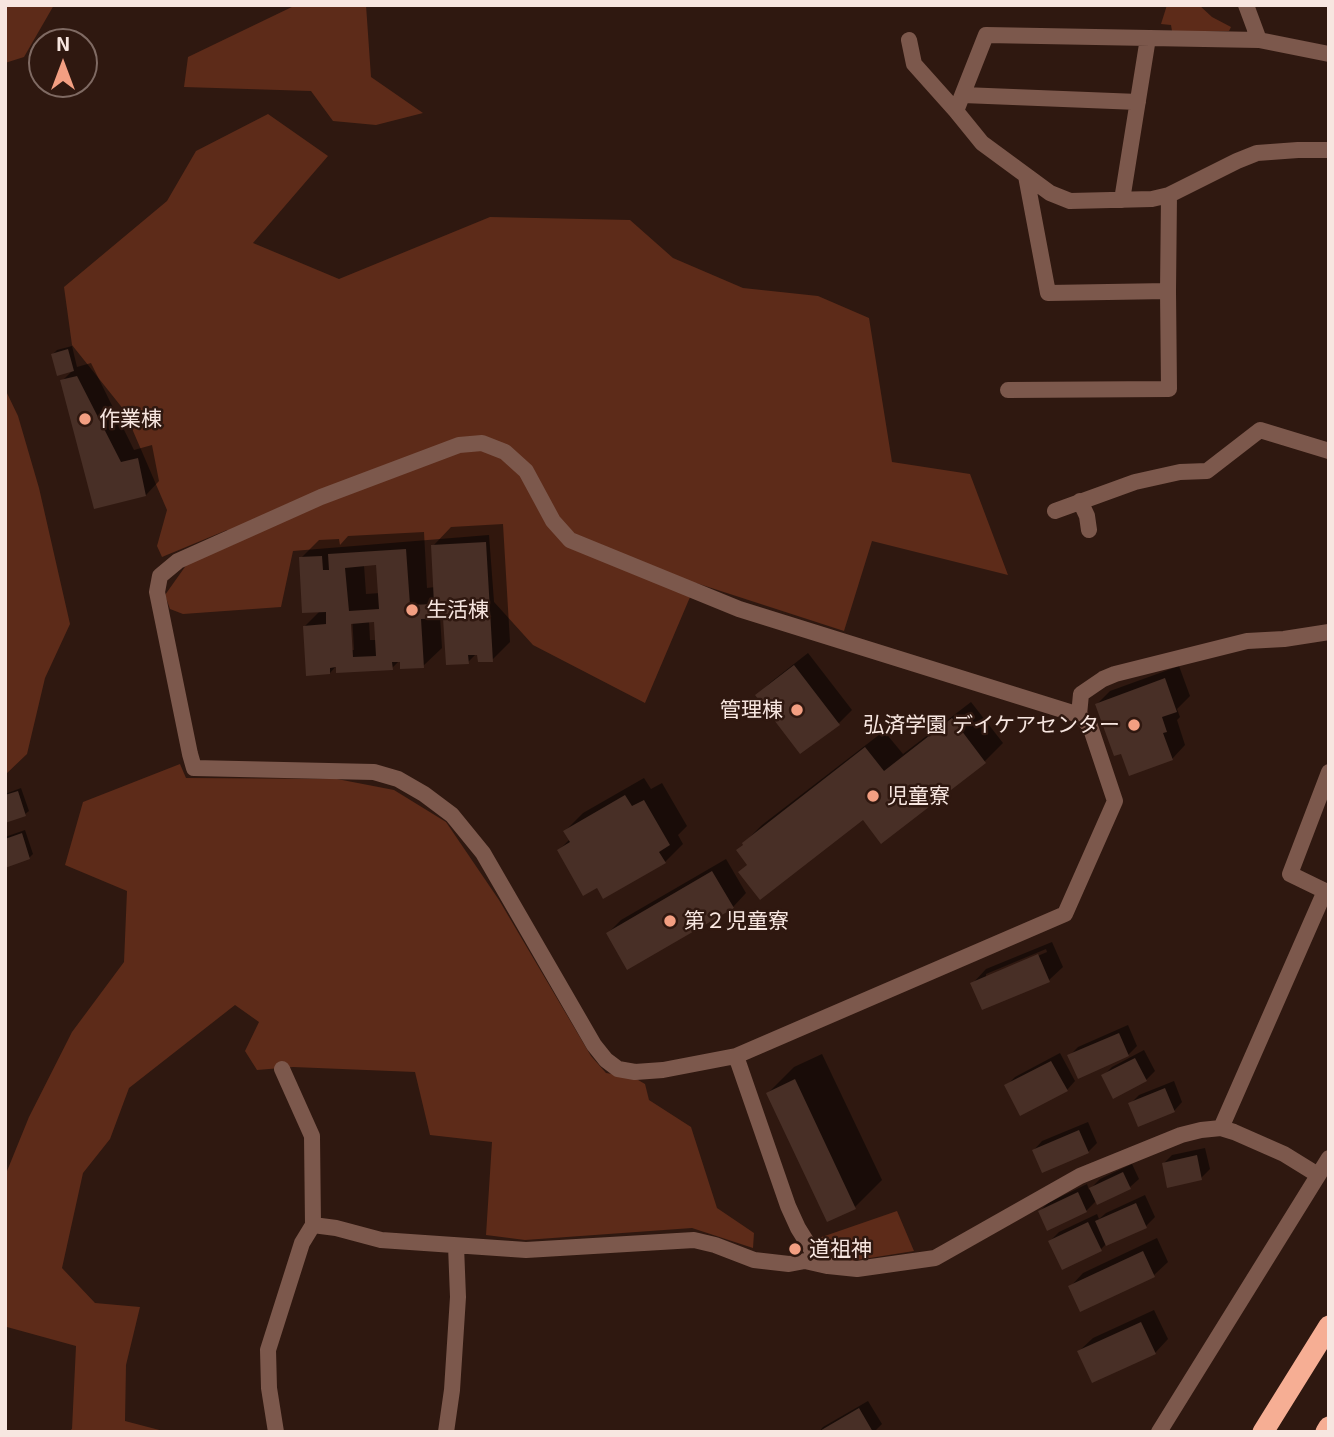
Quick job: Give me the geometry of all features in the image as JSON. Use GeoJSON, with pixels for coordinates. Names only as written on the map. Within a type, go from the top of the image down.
{"type":"FeatureCollection","features":[{"type":"Feature","properties":{"kind":"highway"},"geometry":{"type":"LineString","coordinates":[[1263,1432],[1329,1326]]}},
{"type":"Feature","properties":{"kind":"highway"},"geometry":{"type":"LineString","coordinates":[[1325,1432],[1329,1427]]}},
{"type":"Feature","properties":{"kind":"street"},"geometry":{"type":"LineString","coordinates":[[1246,5],[1259,40]]}},
{"type":"Feature","properties":{"kind":"street"},"geometry":{"type":"LineString","coordinates":[[956,111],[986,35],[1259,40],[1329,54]]}},
{"type":"Feature","properties":{"kind":"street"},"geometry":{"type":"LineString","coordinates":[[1122,200],[1148,38]]}},
{"type":"Feature","properties":{"kind":"street"},"geometry":{"type":"LineString","coordinates":[[909,40],[914,64],[982,143],[1050,194],[1070,201],[1152,199],[1170,195],[1257,153],[1329,150]]}},
{"type":"Feature","properties":{"kind":"street"},"geometry":{"type":"LineString","coordinates":[[963,95],[1138,102]]}},
{"type":"Feature","properties":{"kind":"street"},"geometry":{"type":"LineString","coordinates":[[1026,176],[1048,293],[1168,291]]}},
{"type":"Feature","properties":{"kind":"street"},"geometry":{"type":"LineString","coordinates":[[1007,390],[1170,389],[1170,195]]}},
{"type":"Feature","properties":{"kind":"street"},"geometry":{"type":"LineString","coordinates":[[1055,512],[1135,482],[1180,472],[1207,471],[1260,430],[1329,451]]}},
{"type":"Feature","properties":{"kind":"street"},"geometry":{"type":"LineString","coordinates":[[482,443],[505,452],[526,471],[553,522],[570,540],[739,609],[1079,715],[1090,726],[1115,801],[1065,914],[736,1056],[663,1070],[635,1072],[618,1069],[606,1060],[594,1045],[483,853],[452,815],[398,779],[374,772],[348,770],[194,768],[157,592],[160,576],[178,561],[321,497],[459,445],[482,443]]}},
{"type":"Feature","properties":{"kind":"street"},"geometry":{"type":"LineString","coordinates":[[1080,501],[1087,516],[1089,530]]}},
{"type":"Feature","properties":{"kind":"street"},"geometry":{"type":"LineString","coordinates":[[1079,715],[1082,694],[1115,674],[1247,641],[1329,632]]}},
{"type":"Feature","properties":{"kind":"street"},"geometry":{"type":"LineString","coordinates":[[1221,1128],[1325,891],[1290,874],[1329,772]]}},
{"type":"Feature","properties":{"kind":"street"},"geometry":{"type":"LineString","coordinates":[[736,1056],[797,1228],[811,1249],[828,1266]]}},
{"type":"Feature","properties":{"kind":"street"},"geometry":{"type":"LineString","coordinates":[[276,1432],[269,1388],[268,1350],[302,1243],[313,1226],[312,1136],[282,1069]]}},
{"type":"Feature","properties":{"kind":"street"},"geometry":{"type":"LineString","coordinates":[[313,1226],[336,1228],[381,1240],[526,1250],[694,1240],[754,1260],[789,1264],[805,1261],[857,1269],[934,1258],[1080,1176],[1181,1135],[1201,1130],[1221,1128],[1234,1132],[1284,1154],[1318,1175]]}},
{"type":"Feature","properties":{"kind":"street"},"geometry":{"type":"LineString","coordinates":[[1159,1432],[1329,1158]]}},
{"type":"Feature","properties":{"kind":"street"},"geometry":{"type":"LineString","coordinates":[[446,1432],[452,1390],[458,1297],[456,1246]]}},
{"type":"Feature","properties":{"kind":"shaded area"},"geometry":{"type":"Polygon","coordinates":[[[5,5],[54,5],[41,28],[28,28],[28,50],[24,57],[5,63],[5,5]]]}},
{"type":"Feature","properties":{"kind":"shaded area"},"geometry":{"type":"Polygon","coordinates":[[[296,5],[366,5],[371,77],[423,113],[376,125],[333,121],[311,91],[184,87],[188,57],[296,5]]]}},
{"type":"Feature","properties":{"kind":"shaded area"},"geometry":{"type":"Polygon","coordinates":[[[1167,5],[1199,5],[1212,17],[1231,27],[1229,31],[1172,31],[1171,25],[1161,24],[1167,5]]]}},
{"type":"Feature","properties":{"kind":"shaded area"},"geometry":{"type":"Polygon","coordinates":[[[268,114],[328,156],[253,243],[339,279],[490,217],[630,220],[673,258],[743,288],[818,296],[869,318],[892,462],[970,474],[1008,575],[872,541],[844,631],[696,583],[645,703],[533,645],[494,602],[489,535],[293,551],[281,607],[183,614],[170,609],[165,595],[187,564],[234,544],[227,530],[162,557],[157,546],[167,510],[124,410],[72,345],[64,287],[167,201],[196,151],[268,114]]]}},
{"type":"Feature","properties":{"kind":"shaded area"},"geometry":{"type":"Polygon","coordinates":[[[5,389],[18,416],[39,488],[70,624],[45,678],[27,754],[5,775],[5,389]]]}},
{"type":"Feature","properties":{"kind":"shaded area"},"geometry":{"type":"Polygon","coordinates":[[[180,764],[186,778],[337,779],[394,790],[446,822],[499,900],[591,1056],[606,1073],[633,1077],[645,1084],[649,1100],[691,1127],[717,1208],[754,1233],[753,1248],[692,1228],[525,1240],[486,1235],[492,1142],[430,1135],[415,1072],[293,1067],[257,1070],[245,1051],[259,1022],[235,1005],[129,1088],[110,1139],[83,1173],[62,1268],[95,1303],[140,1307],[126,1365],[125,1421],[167,1432],[68,1432],[72,1429],[76,1346],[7,1327],[5,1176],[29,1117],[72,1032],[124,962],[127,891],[65,865],[83,802],[180,764]]]}},
{"type":"Feature","properties":{"kind":"shaded area"},"geometry":{"type":"Polygon","coordinates":[[[897,1211],[914,1251],[851,1261],[818,1244],[816,1239],[897,1211]]]}},
{"type":"Feature","properties":{"kind":"building"},"geometry":{"type":"Polygon","coordinates":[[[68,349],[74,371],[57,376],[51,354],[68,349]]]}},
{"type":"Feature","properties":{"kind":"building","name":"作業棟"},"geometry":{"type":"Polygon","coordinates":[[[77,376],[121,462],[138,458],[146,496],[94,509],[60,380],[77,376]]]}},
{"type":"Feature","properties":{"kind":"building","name":"生活棟"},"geometry":{"type":"Polygon","coordinates":[[[486,542],[493,662],[478,662],[477,655],[468,655],[469,664],[446,665],[443,618],[421,619],[424,668],[400,669],[400,662],[392,662],[393,670],[336,673],[336,667],[330,668],[330,674],[306,676],[303,626],[326,624],[326,612],[302,613],[299,557],[322,556],[323,570],[329,570],[328,554],[406,549],[410,605],[434,604],[431,545],[486,542]],[[376,565],[345,568],[349,611],[379,609],[376,565]],[[471,601],[459,602],[460,614],[472,613],[471,601]],[[374,622],[351,624],[353,657],[376,656],[374,622]]]}},
{"type":"Feature","properties":{"kind":"building","name":"管理棟"},"geometry":{"type":"Polygon","coordinates":[[[794,665],[840,725],[800,754],[755,695],[794,665]]]}},
{"type":"Feature","properties":{"kind":"building","name":"弘済学園 デイケアセンター"},"geometry":{"type":"Polygon","coordinates":[[[1165,678],[1177,712],[1162,717],[1167,732],[1163,733],[1173,760],[1129,776],[1121,754],[1114,756],[1095,704],[1165,678]]]}},
{"type":"Feature","properties":{"kind":"building","name":"児童寮"},"geometry":{"type":"Polygon","coordinates":[[[952,718],[986,763],[881,844],[863,820],[760,900],[738,872],[747,865],[736,850],[742,843],[865,747],[884,771],[952,718]]]}},
{"type":"Feature","properties":{"kind":"building"},"geometry":{"type":"Polygon","coordinates":[[[18,791],[26,816],[5,823],[5,795],[18,791]]]}},
{"type":"Feature","properties":{"kind":"building"},"geometry":{"type":"Polygon","coordinates":[[[625,795],[632,806],[644,800],[670,845],[659,852],[666,863],[603,899],[597,888],[583,896],[557,850],[570,842],[563,831],[625,795]]]}},
{"type":"Feature","properties":{"kind":"building"},"geometry":{"type":"Polygon","coordinates":[[[22,833],[30,859],[5,868],[5,839],[22,833]]]}},
{"type":"Feature","properties":{"kind":"building","name":"第２児童寮"},"geometry":{"type":"Polygon","coordinates":[[[712,871],[734,908],[627,970],[606,933],[712,871]]]}},
{"type":"Feature","properties":{"kind":"building"},"geometry":{"type":"Polygon","coordinates":[[[1038,954],[1050,982],[982,1010],[970,983],[1038,954]]]}},
{"type":"Feature","properties":{"kind":"building"},"geometry":{"type":"Polygon","coordinates":[[[1119,1033],[1129,1056],[1078,1079],[1067,1055],[1119,1033]]]}},
{"type":"Feature","properties":{"kind":"building"},"geometry":{"type":"Polygon","coordinates":[[[1135,1058],[1147,1081],[1113,1099],[1101,1075],[1135,1058]]]}},
{"type":"Feature","properties":{"kind":"building"},"geometry":{"type":"Polygon","coordinates":[[[1051,1061],[1068,1091],[1020,1116],[1004,1085],[1051,1061]]]}},
{"type":"Feature","properties":{"kind":"building"},"geometry":{"type":"Polygon","coordinates":[[[795,1079],[856,1209],[827,1222],[766,1093],[795,1079]]]}},
{"type":"Feature","properties":{"kind":"building"},"geometry":{"type":"Polygon","coordinates":[[[1165,1088],[1175,1112],[1138,1127],[1128,1103],[1165,1088]]]}},
{"type":"Feature","properties":{"kind":"building"},"geometry":{"type":"Polygon","coordinates":[[[1079,1130],[1089,1153],[1042,1173],[1032,1150],[1079,1130]]]}},
{"type":"Feature","properties":{"kind":"building"},"geometry":{"type":"Polygon","coordinates":[[[1197,1155],[1202,1180],[1167,1188],[1162,1163],[1197,1155]]]}},
{"type":"Feature","properties":{"kind":"building"},"geometry":{"type":"Polygon","coordinates":[[[1123,1172],[1131,1189],[1097,1205],[1089,1188],[1123,1172]]]}},
{"type":"Feature","properties":{"kind":"building"},"geometry":{"type":"Polygon","coordinates":[[[1078,1192],[1087,1212],[1047,1231],[1038,1211],[1078,1192]]]}},
{"type":"Feature","properties":{"kind":"building"},"geometry":{"type":"Polygon","coordinates":[[[1136,1203],[1147,1228],[1106,1246],[1095,1221],[1136,1203]]]}},
{"type":"Feature","properties":{"kind":"building"},"geometry":{"type":"Polygon","coordinates":[[[1088,1222],[1102,1251],[1062,1270],[1048,1241],[1088,1222]]]}},
{"type":"Feature","properties":{"kind":"building"},"geometry":{"type":"Polygon","coordinates":[[[1143,1251],[1155,1277],[1080,1312],[1068,1286],[1143,1251]]]}},
{"type":"Feature","properties":{"kind":"building"},"geometry":{"type":"Polygon","coordinates":[[[1141,1322],[1156,1354],[1092,1383],[1077,1351],[1141,1322]]]}},
{"type":"Feature","properties":{"kind":"building"},"geometry":{"type":"Polygon","coordinates":[[[859,1408],[873,1432],[818,1432],[859,1408]]]}},
{"type":"Feature","properties":{"kind":"place","name":"作業棟"},"geometry":{"type":"Point","coordinates":[85,419]}},
{"type":"Feature","properties":{"kind":"place","name":"生活棟"},"geometry":{"type":"Point","coordinates":[412,610]}},
{"type":"Feature","properties":{"kind":"place","name":"管理棟"},"geometry":{"type":"Point","coordinates":[797,710]}},
{"type":"Feature","properties":{"kind":"place","name":"弘済学園 デイケアセンター"},"geometry":{"type":"Point","coordinates":[1134,725]}},
{"type":"Feature","properties":{"kind":"place","name":"児童寮"},"geometry":{"type":"Point","coordinates":[873,796]}},
{"type":"Feature","properties":{"kind":"place","name":"第２児童寮"},"geometry":{"type":"Point","coordinates":[670,921]}},
{"type":"Feature","properties":{"kind":"place","name":"道祖神"},"geometry":{"type":"Point","coordinates":[795,1249]}}]}
